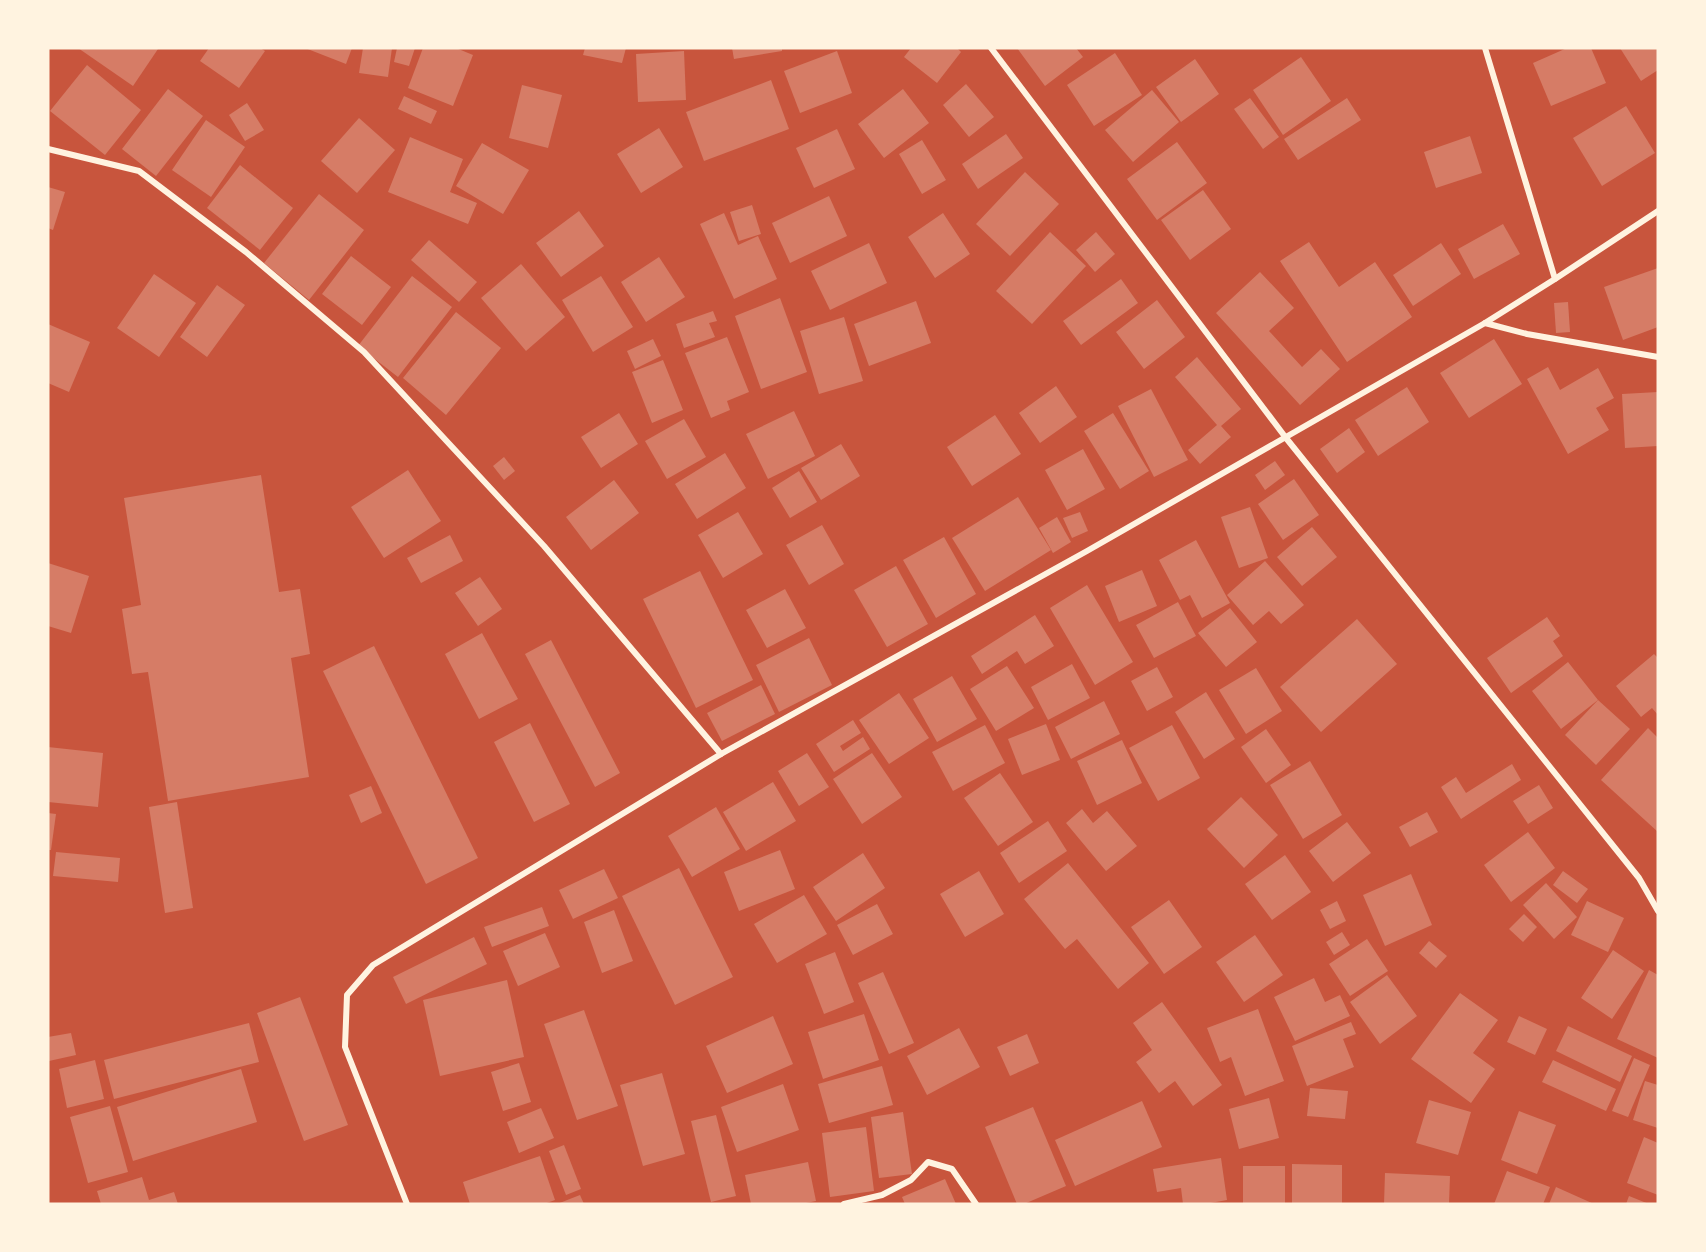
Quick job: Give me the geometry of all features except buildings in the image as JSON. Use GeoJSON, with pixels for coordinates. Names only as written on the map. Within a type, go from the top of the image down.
{"type":"FeatureCollection","features":[{"type":"Feature","properties":{"kind":"street"},"geometry":{"type":"LineString","coordinates":[[991,48],[1286,438],[1639,878],[1658,912]]}},
{"type":"Feature","properties":{"kind":"street"},"geometry":{"type":"LineString","coordinates":[[1485,48],[1555,279]]}},
{"type":"Feature","properties":{"kind":"street"},"geometry":{"type":"LineString","coordinates":[[48,149],[139,171],[246,252],[364,352],[544,546],[721,754]]}},
{"type":"Feature","properties":{"kind":"street"},"geometry":{"type":"LineString","coordinates":[[407,1204],[345,1047],[347,995],[374,965],[721,754],[1087,551],[1485,323],[1658,211]]}},
{"type":"Feature","properties":{"kind":"street"},"geometry":{"type":"LineString","coordinates":[[1485,323],[1527,334],[1658,357]]}},
{"type":"Feature","properties":{"kind":"street"},"geometry":{"type":"LineString","coordinates":[[844,1204],[882,1195],[910,1180],[928,1162],[952,1169],[976,1204]]}}]}
